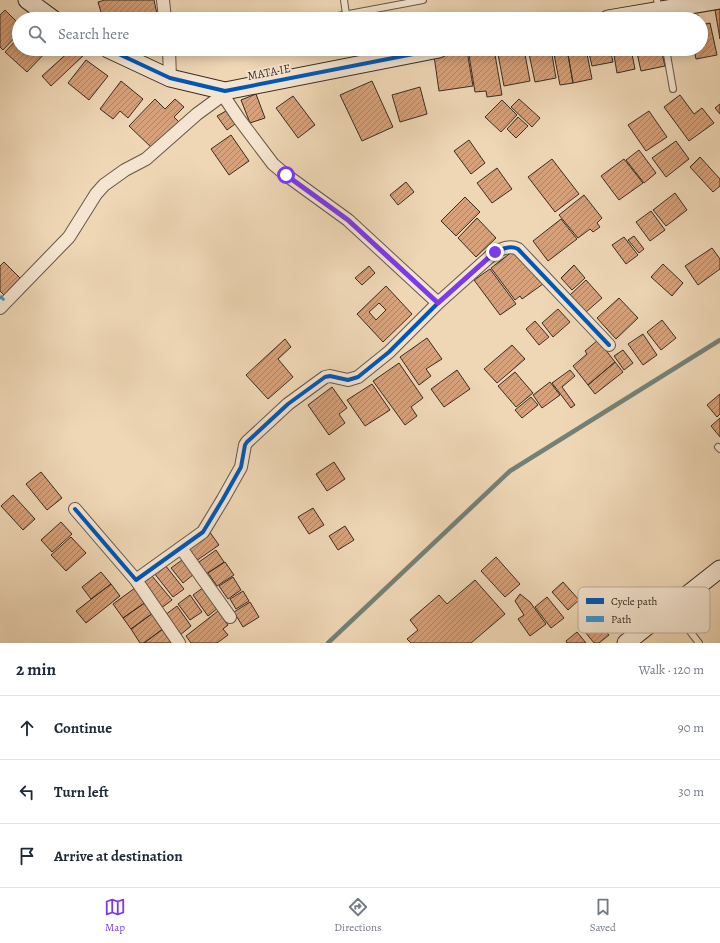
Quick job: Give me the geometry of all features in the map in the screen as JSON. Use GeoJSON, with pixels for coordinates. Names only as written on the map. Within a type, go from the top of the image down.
{"type":"FeatureCollection","features":[{"type":"Feature","properties":{"kind":"street"},"geometry":{"type":"LineString","coordinates":[[27,0],[43,12]]}},
{"type":"Feature","properties":{"kind":"street"},"geometry":{"type":"LineString","coordinates":[[163,0],[164,12]]}},
{"type":"Feature","properties":{"kind":"street"},"geometry":{"type":"LineString","coordinates":[[648,12],[720,0]]}},
{"type":"Feature","properties":{"kind":"street","name":"MATA IE"},"geometry":{"type":"LineString","coordinates":[[123,56],[170,78],[224,93],[405,56]]}},
{"type":"Feature","properties":{"kind":"street"},"geometry":{"type":"LineString","coordinates":[[170,78],[171,56]]}},
{"type":"Feature","properties":{"kind":"street"},"geometry":{"type":"LineString","coordinates":[[2,302],[69,237],[96,194],[104,185],[125,170],[146,159],[197,114],[224,93],[239,119],[274,164],[286,175],[348,220],[438,303]]}},
{"type":"Feature","properties":{"kind":"street"},"geometry":{"type":"LineString","coordinates":[[136,580],[202,532],[224,499],[241,467],[245,445],[247,442],[288,404],[325,377],[330,376],[348,380],[358,376],[389,352],[438,303],[495,252],[505,248],[515,247],[518,249],[609,345]]}},
{"type":"Feature","properties":{"kind":"street"},"geometry":{"type":"LineString","coordinates":[[75,509],[136,580],[179,643]]}},
{"type":"Feature","properties":{"kind":"street"},"geometry":{"type":"LineString","coordinates":[[181,548],[230,617]]}},
{"type":"Feature","properties":{"kind":"street"},"geometry":{"type":"LineString","coordinates":[[697,587],[720,569]]}},
{"type":"Feature","properties":{"kind":"street"},"geometry":{"type":"LineString","coordinates":[[626,643],[638,633]]}},
{"type":"Feature","properties":{"kind":"lane"},"geometry":{"type":"LineString","coordinates":[[344,0],[346,12]]}},
{"type":"Feature","properties":{"kind":"lane"},"geometry":{"type":"LineString","coordinates":[[357,12],[424,0]]}},
{"type":"Feature","properties":{"kind":"lane"},"geometry":{"type":"LineString","coordinates":[[667,56],[673,89]]}},
{"type":"Feature","properties":{"kind":"lane"},"geometry":{"type":"LineString","coordinates":[[692,633],[700,643]]}},
{"type":"Feature","properties":{"kind":"building"},"geometry":{"type":"Polygon","coordinates":[[[105,0],[154,0],[157,12],[101,12],[98,2],[105,0]]]}},
{"type":"Feature","properties":{"kind":"building"},"geometry":{"type":"Polygon","coordinates":[[[720,9],[720,39],[715,10],[720,9]]]}},
{"type":"Feature","properties":{"kind":"building"},"geometry":{"type":"Polygon","coordinates":[[[5,10],[12,17],[12,40],[3,50],[0,47],[0,15],[5,10]]]}},
{"type":"Feature","properties":{"kind":"building"},"geometry":{"type":"Polygon","coordinates":[[[708,23],[710,23],[717,55],[696,59],[695,56],[708,56],[708,23]]]}},
{"type":"Feature","properties":{"kind":"building"},"geometry":{"type":"Polygon","coordinates":[[[12,44],[12,56],[42,56],[27,72],[5,52],[12,44]]]}},
{"type":"Feature","properties":{"kind":"building"},"geometry":{"type":"Polygon","coordinates":[[[64,56],[83,56],[51,86],[42,76],[64,56]]]}},
{"type":"Feature","properties":{"kind":"building"},"geometry":{"type":"Polygon","coordinates":[[[434,56],[468,56],[473,86],[439,91],[434,56]]]}},
{"type":"Feature","properties":{"kind":"building"},"geometry":{"type":"Polygon","coordinates":[[[469,56],[495,56],[502,95],[487,97],[486,91],[475,92],[469,56]]]}},
{"type":"Feature","properties":{"kind":"building"},"geometry":{"type":"Polygon","coordinates":[[[498,56],[525,56],[530,81],[504,86],[498,56]]]}},
{"type":"Feature","properties":{"kind":"building"},"geometry":{"type":"Polygon","coordinates":[[[529,56],[552,56],[556,78],[535,82],[529,56]]]}},
{"type":"Feature","properties":{"kind":"building"},"geometry":{"type":"Polygon","coordinates":[[[554,56],[568,56],[573,83],[560,85],[554,56]]]}},
{"type":"Feature","properties":{"kind":"building"},"geometry":{"type":"Polygon","coordinates":[[[568,56],[587,56],[592,79],[573,83],[568,56]]]}},
{"type":"Feature","properties":{"kind":"building"},"geometry":{"type":"Polygon","coordinates":[[[590,56],[612,56],[613,62],[592,66],[590,56]]]}},
{"type":"Feature","properties":{"kind":"building"},"geometry":{"type":"Polygon","coordinates":[[[614,56],[632,56],[635,69],[617,73],[614,56]]]}},
{"type":"Feature","properties":{"kind":"building"},"geometry":{"type":"Polygon","coordinates":[[[638,56],[663,56],[665,66],[641,71],[638,56]]]}},
{"type":"Feature","properties":{"kind":"building"},"geometry":{"type":"Polygon","coordinates":[[[86,60],[108,76],[89,100],[68,83],[86,60]]]}},
{"type":"Feature","properties":{"kind":"building"},"geometry":{"type":"Polygon","coordinates":[[[121,81],[143,99],[128,118],[120,111],[113,119],[100,109],[121,81]]]}},
{"type":"Feature","properties":{"kind":"building"},"geometry":{"type":"Polygon","coordinates":[[[372,81],[393,127],[362,141],[340,95],[372,81]]]}},
{"type":"Feature","properties":{"kind":"building"},"geometry":{"type":"Polygon","coordinates":[[[420,87],[427,114],[400,122],[392,95],[420,87]]]}},
{"type":"Feature","properties":{"kind":"building"},"geometry":{"type":"Polygon","coordinates":[[[256,94],[265,118],[250,123],[241,100],[256,94]]]}},
{"type":"Feature","properties":{"kind":"building"},"geometry":{"type":"Polygon","coordinates":[[[680,95],[694,114],[702,108],[714,123],[689,141],[664,107],[680,95]]]}},
{"type":"Feature","properties":{"kind":"building"},"geometry":{"type":"Polygon","coordinates":[[[293,96],[315,125],[298,138],[276,108],[293,96]]]}},
{"type":"Feature","properties":{"kind":"building"},"geometry":{"type":"Polygon","coordinates":[[[155,99],[165,109],[175,99],[184,107],[174,117],[179,122],[153,149],[129,126],[155,99]]]}},
{"type":"Feature","properties":{"kind":"building"},"geometry":{"type":"Polygon","coordinates":[[[519,99],[540,118],[532,127],[511,107],[519,99]]]}},
{"type":"Feature","properties":{"kind":"building"},"geometry":{"type":"Polygon","coordinates":[[[502,100],[517,115],[501,132],[485,117],[502,100]]]}},
{"type":"Feature","properties":{"kind":"building"},"geometry":{"type":"Polygon","coordinates":[[[720,104],[720,114],[715,108],[720,104]]]}},
{"type":"Feature","properties":{"kind":"building"},"geometry":{"type":"Polygon","coordinates":[[[226,111],[235,124],[227,130],[217,116],[226,111]]]}},
{"type":"Feature","properties":{"kind":"building"},"geometry":{"type":"Polygon","coordinates":[[[649,111],[667,137],[646,151],[628,125],[649,111]]]}},
{"type":"Feature","properties":{"kind":"building"},"geometry":{"type":"Polygon","coordinates":[[[518,117],[528,126],[516,138],[507,129],[518,117]]]}},
{"type":"Feature","properties":{"kind":"building"},"geometry":{"type":"Polygon","coordinates":[[[231,135],[249,161],[229,175],[211,149],[231,135]]]}},
{"type":"Feature","properties":{"kind":"building"},"geometry":{"type":"Polygon","coordinates":[[[469,140],[485,163],[471,174],[454,151],[469,140]]]}},
{"type":"Feature","properties":{"kind":"building"},"geometry":{"type":"Polygon","coordinates":[[[676,141],[689,159],[666,177],[652,158],[676,141]]]}},
{"type":"Feature","properties":{"kind":"building"},"geometry":{"type":"Polygon","coordinates":[[[639,150],[656,173],[644,183],[626,160],[639,150]]]}},
{"type":"Feature","properties":{"kind":"building"},"geometry":{"type":"Polygon","coordinates":[[[700,157],[720,179],[720,186],[713,192],[690,167],[700,157]]]}},
{"type":"Feature","properties":{"kind":"building"},"geometry":{"type":"Polygon","coordinates":[[[552,159],[579,194],[555,212],[528,177],[552,159]]]}},
{"type":"Feature","properties":{"kind":"building"},"geometry":{"type":"Polygon","coordinates":[[[624,159],[643,183],[619,200],[601,176],[624,159]]]}},
{"type":"Feature","properties":{"kind":"building"},"geometry":{"type":"Polygon","coordinates":[[[497,168],[512,189],[492,203],[477,183],[497,168]]]}},
{"type":"Feature","properties":{"kind":"building"},"geometry":{"type":"Polygon","coordinates":[[[406,182],[414,192],[398,205],[390,195],[406,182]]]}},
{"type":"Feature","properties":{"kind":"building"},"geometry":{"type":"Polygon","coordinates":[[[675,193],[687,210],[666,226],[653,210],[675,193]]]}},
{"type":"Feature","properties":{"kind":"building"},"geometry":{"type":"Polygon","coordinates":[[[584,195],[602,218],[597,223],[600,227],[593,232],[590,229],[578,238],[559,215],[584,195]]]}},
{"type":"Feature","properties":{"kind":"building"},"geometry":{"type":"Polygon","coordinates":[[[465,197],[480,212],[456,236],[441,221],[465,197]]]}},
{"type":"Feature","properties":{"kind":"building"},"geometry":{"type":"Polygon","coordinates":[[[651,211],[665,230],[650,241],[636,222],[651,211]]]}},
{"type":"Feature","properties":{"kind":"building"},"geometry":{"type":"Polygon","coordinates":[[[477,218],[496,238],[476,257],[458,238],[477,218]]]}},
{"type":"Feature","properties":{"kind":"building"},"geometry":{"type":"Polygon","coordinates":[[[561,219],[577,239],[548,261],[533,241],[561,219]]]}},
{"type":"Feature","properties":{"kind":"building"},"geometry":{"type":"Polygon","coordinates":[[[634,236],[644,249],[639,253],[628,240],[634,236]]]}},
{"type":"Feature","properties":{"kind":"building"},"geometry":{"type":"Polygon","coordinates":[[[624,237],[638,255],[626,264],[612,245],[624,237]]]}},
{"type":"Feature","properties":{"kind":"building"},"geometry":{"type":"Polygon","coordinates":[[[517,248],[543,284],[522,299],[520,296],[515,300],[491,268],[517,248]]]}},
{"type":"Feature","properties":{"kind":"building"},"geometry":{"type":"Polygon","coordinates":[[[712,248],[720,259],[720,269],[698,285],[685,266],[712,248]]]}},
{"type":"Feature","properties":{"kind":"building"},"geometry":{"type":"Polygon","coordinates":[[[4,262],[20,278],[4,295],[0,291],[0,266],[4,262]]]}},
{"type":"Feature","properties":{"kind":"building"},"geometry":{"type":"Polygon","coordinates":[[[663,264],[683,283],[672,296],[651,277],[663,264]]]}},
{"type":"Feature","properties":{"kind":"building"},"geometry":{"type":"Polygon","coordinates":[[[574,265],[585,278],[572,290],[561,278],[574,265]]]}},
{"type":"Feature","properties":{"kind":"building"},"geometry":{"type":"Polygon","coordinates":[[[369,266],[375,273],[362,285],[355,278],[369,266]]]}},
{"type":"Feature","properties":{"kind":"building"},"geometry":{"type":"Polygon","coordinates":[[[490,269],[516,304],[500,315],[474,280],[490,269]]]}},
{"type":"Feature","properties":{"kind":"building"},"geometry":{"type":"Polygon","coordinates":[[[586,280],[602,298],[586,312],[570,295],[586,280]]]}},
{"type":"Feature","properties":{"kind":"building"},"geometry":{"type":"Polygon","coordinates":[[[386,286],[412,314],[383,342],[357,314],[386,286]],[[379,303],[369,312],[376,320],[386,310],[379,303]]]}},
{"type":"Feature","properties":{"kind":"building"},"geometry":{"type":"Polygon","coordinates":[[[619,298],[638,318],[616,339],[597,318],[619,298]]]}},
{"type":"Feature","properties":{"kind":"building"},"geometry":{"type":"Polygon","coordinates":[[[558,309],[570,322],[553,337],[542,323],[558,309]]]}},
{"type":"Feature","properties":{"kind":"building"},"geometry":{"type":"Polygon","coordinates":[[[662,320],[676,338],[661,350],[647,332],[662,320]]]}},
{"type":"Feature","properties":{"kind":"building"},"geometry":{"type":"Polygon","coordinates":[[[535,321],[549,337],[539,345],[526,329],[535,321]]]}},
{"type":"Feature","properties":{"kind":"building"},"geometry":{"type":"Polygon","coordinates":[[[643,334],[657,355],[643,365],[628,344],[643,334]]]}},
{"type":"Feature","properties":{"kind":"building"},"geometry":{"type":"Polygon","coordinates":[[[427,338],[442,359],[426,369],[431,376],[419,385],[400,357],[427,338]]]}},
{"type":"Feature","properties":{"kind":"building"},"geometry":{"type":"Polygon","coordinates":[[[285,339],[291,347],[278,359],[293,377],[268,399],[246,375],[285,339]]]}},
{"type":"Feature","properties":{"kind":"building"},"geometry":{"type":"Polygon","coordinates":[[[598,340],[615,362],[588,385],[573,366],[587,354],[585,351],[598,340]]]}},
{"type":"Feature","properties":{"kind":"building"},"geometry":{"type":"Polygon","coordinates":[[[512,345],[525,359],[497,383],[484,369],[512,345]]]}},
{"type":"Feature","properties":{"kind":"building"},"geometry":{"type":"Polygon","coordinates":[[[623,350],[633,363],[624,370],[614,356],[623,350]]]}},
{"type":"Feature","properties":{"kind":"building"},"geometry":{"type":"Polygon","coordinates":[[[615,362],[623,372],[595,394],[588,385],[615,362]]]}},
{"type":"Feature","properties":{"kind":"building"},"geometry":{"type":"Polygon","coordinates":[[[399,363],[423,398],[411,407],[417,416],[405,425],[373,381],[399,363]]]}},
{"type":"Feature","properties":{"kind":"building"},"geometry":{"type":"Polygon","coordinates":[[[457,370],[470,389],[444,407],[431,389],[457,370]]]}},
{"type":"Feature","properties":{"kind":"building"},"geometry":{"type":"Polygon","coordinates":[[[570,370],[575,376],[562,387],[575,405],[571,408],[552,383],[570,370]]]}},
{"type":"Feature","properties":{"kind":"building"},"geometry":{"type":"Polygon","coordinates":[[[515,372],[533,393],[516,407],[498,386],[515,372]]]}},
{"type":"Feature","properties":{"kind":"building"},"geometry":{"type":"Polygon","coordinates":[[[550,382],[560,395],[542,408],[533,395],[550,382]]]}},
{"type":"Feature","properties":{"kind":"building"},"geometry":{"type":"Polygon","coordinates":[[[372,384],[390,410],[365,426],[347,400],[372,384]]]}},
{"type":"Feature","properties":{"kind":"building"},"geometry":{"type":"Polygon","coordinates":[[[332,387],[347,408],[339,414],[345,423],[329,435],[308,405],[332,387]]]}},
{"type":"Feature","properties":{"kind":"building"},"geometry":{"type":"Polygon","coordinates":[[[720,394],[720,414],[717,417],[707,405],[720,394]]]}},
{"type":"Feature","properties":{"kind":"building"},"geometry":{"type":"Polygon","coordinates":[[[531,397],[538,405],[522,418],[515,410],[531,397]]]}},
{"type":"Feature","properties":{"kind":"building"},"geometry":{"type":"Polygon","coordinates":[[[720,418],[720,437],[711,426],[720,418]]]}},
{"type":"Feature","properties":{"kind":"building"},"geometry":{"type":"Polygon","coordinates":[[[334,462],[345,479],[327,491],[316,474],[334,462]]]}},
{"type":"Feature","properties":{"kind":"building"},"geometry":{"type":"Polygon","coordinates":[[[41,472],[62,498],[47,510],[26,484],[41,472]]]}},
{"type":"Feature","properties":{"kind":"building"},"geometry":{"type":"Polygon","coordinates":[[[13,495],[35,519],[23,530],[1,506],[13,495]]]}},
{"type":"Feature","properties":{"kind":"building"},"geometry":{"type":"Polygon","coordinates":[[[313,508],[324,525],[309,534],[298,517],[313,508]]]}},
{"type":"Feature","properties":{"kind":"building"},"geometry":{"type":"Polygon","coordinates":[[[61,522],[72,534],[52,552],[41,540],[61,522]]]}},
{"type":"Feature","properties":{"kind":"building"},"geometry":{"type":"Polygon","coordinates":[[[345,526],[354,540],[338,550],[329,536],[345,526]]]}},
{"type":"Feature","properties":{"kind":"building"},"geometry":{"type":"Polygon","coordinates":[[[209,531],[219,545],[196,561],[187,547],[209,531]]]}},
{"type":"Feature","properties":{"kind":"building"},"geometry":{"type":"Polygon","coordinates":[[[71,537],[86,553],[66,571],[51,555],[71,537]]]}},
{"type":"Feature","properties":{"kind":"building"},"geometry":{"type":"Polygon","coordinates":[[[216,550],[224,562],[206,574],[199,562],[216,550]]]}},
{"type":"Feature","properties":{"kind":"building"},"geometry":{"type":"Polygon","coordinates":[[[496,557],[520,584],[505,597],[481,571],[496,557]]]}},
{"type":"Feature","properties":{"kind":"building"},"geometry":{"type":"Polygon","coordinates":[[[182,560],[194,574],[183,583],[171,568],[182,560]]]}},
{"type":"Feature","properties":{"kind":"building"},"geometry":{"type":"Polygon","coordinates":[[[225,562],[234,575],[217,586],[208,573],[225,562]]]}},
{"type":"Feature","properties":{"kind":"building"},"geometry":{"type":"Polygon","coordinates":[[[165,565],[184,589],[173,597],[154,573],[165,565]]]}},
{"type":"Feature","properties":{"kind":"building"},"geometry":{"type":"Polygon","coordinates":[[[101,572],[111,584],[91,599],[82,587],[101,572]]]}},
{"type":"Feature","properties":{"kind":"building"},"geometry":{"type":"Polygon","coordinates":[[[152,576],[172,600],[160,609],[141,585],[152,576]]]}},
{"type":"Feature","properties":{"kind":"building"},"geometry":{"type":"Polygon","coordinates":[[[233,577],[241,590],[228,599],[219,586],[233,577]]]}},
{"type":"Feature","properties":{"kind":"building"},"geometry":{"type":"Polygon","coordinates":[[[475,580],[505,614],[471,643],[411,643],[407,639],[418,630],[410,620],[439,595],[447,604],[475,580]]]}},
{"type":"Feature","properties":{"kind":"building"},"geometry":{"type":"Polygon","coordinates":[[[563,582],[578,599],[578,601],[568,610],[552,592],[563,582]]]}},
{"type":"Feature","properties":{"kind":"building"},"geometry":{"type":"Polygon","coordinates":[[[111,584],[120,596],[86,623],[76,611],[111,584]]]}},
{"type":"Feature","properties":{"kind":"building"},"geometry":{"type":"Polygon","coordinates":[[[204,587],[218,608],[208,616],[193,595],[204,587]]]}},
{"type":"Feature","properties":{"kind":"building"},"geometry":{"type":"Polygon","coordinates":[[[135,588],[146,602],[123,618],[113,604],[135,588]]]}},
{"type":"Feature","properties":{"kind":"building"},"geometry":{"type":"Polygon","coordinates":[[[243,591],[249,601],[236,609],[230,599],[243,591]]]}},
{"type":"Feature","properties":{"kind":"building"},"geometry":{"type":"Polygon","coordinates":[[[520,594],[530,602],[546,624],[530,636],[518,619],[524,615],[515,601],[520,594]]]}},
{"type":"Feature","properties":{"kind":"building"},"geometry":{"type":"Polygon","coordinates":[[[190,595],[202,612],[190,620],[178,604],[190,595]]]}},
{"type":"Feature","properties":{"kind":"building"},"geometry":{"type":"Polygon","coordinates":[[[547,597],[564,618],[551,628],[535,607],[547,597]]]}},
{"type":"Feature","properties":{"kind":"building"},"geometry":{"type":"Polygon","coordinates":[[[146,602],[153,613],[131,629],[123,618],[146,602]]]}},
{"type":"Feature","properties":{"kind":"building"},"geometry":{"type":"Polygon","coordinates":[[[250,602],[259,617],[243,627],[234,612],[250,602]]]}},
{"type":"Feature","properties":{"kind":"building"},"geometry":{"type":"Polygon","coordinates":[[[177,606],[191,626],[180,635],[165,615],[177,606]]]}},
{"type":"Feature","properties":{"kind":"building"},"geometry":{"type":"Polygon","coordinates":[[[218,611],[228,625],[223,629],[228,635],[217,643],[191,643],[186,636],[218,611]]]}},
{"type":"Feature","properties":{"kind":"building"},"geometry":{"type":"Polygon","coordinates":[[[153,613],[164,628],[144,643],[140,643],[131,629],[153,613]]]}},
{"type":"Feature","properties":{"kind":"building"},"geometry":{"type":"Polygon","coordinates":[[[164,628],[173,641],[170,643],[144,643],[164,628]]]}},
{"type":"Feature","properties":{"kind":"building"},"geometry":{"type":"Polygon","coordinates":[[[577,632],[586,643],[567,643],[566,641],[577,632]]]}},
{"type":"Feature","properties":{"kind":"building"},"geometry":{"type":"Polygon","coordinates":[[[586,633],[607,633],[609,635],[599,643],[594,643],[586,633]]]}},
{"type":"Feature","properties":{"kind":"waterway"},"geometry":{"type":"LineString","coordinates":[[328,643],[510,471],[720,340]]}},
{"type":"Feature","properties":{"kind":"marked path"},"geometry":{"type":"LineString","coordinates":[[0,296],[6,302]]}},
{"type":"Feature","properties":{"kind":"cycle path"},"geometry":{"type":"LineString","coordinates":[[123,56],[170,78],[225,91],[403,56]]}},
{"type":"Feature","properties":{"kind":"cycle path"},"geometry":{"type":"LineString","coordinates":[[75,509],[136,580],[203,532],[241,467],[245,445],[288,404],[325,377],[330,376],[348,380],[358,377],[389,352],[438,303],[495,252],[509,247],[518,249],[609,345]]}},
{"type":"Feature","properties":{"kind":"route"},"geometry":{"type":"LineString","coordinates":[[286,175],[348,220],[438,303],[495,252]]}}]}
